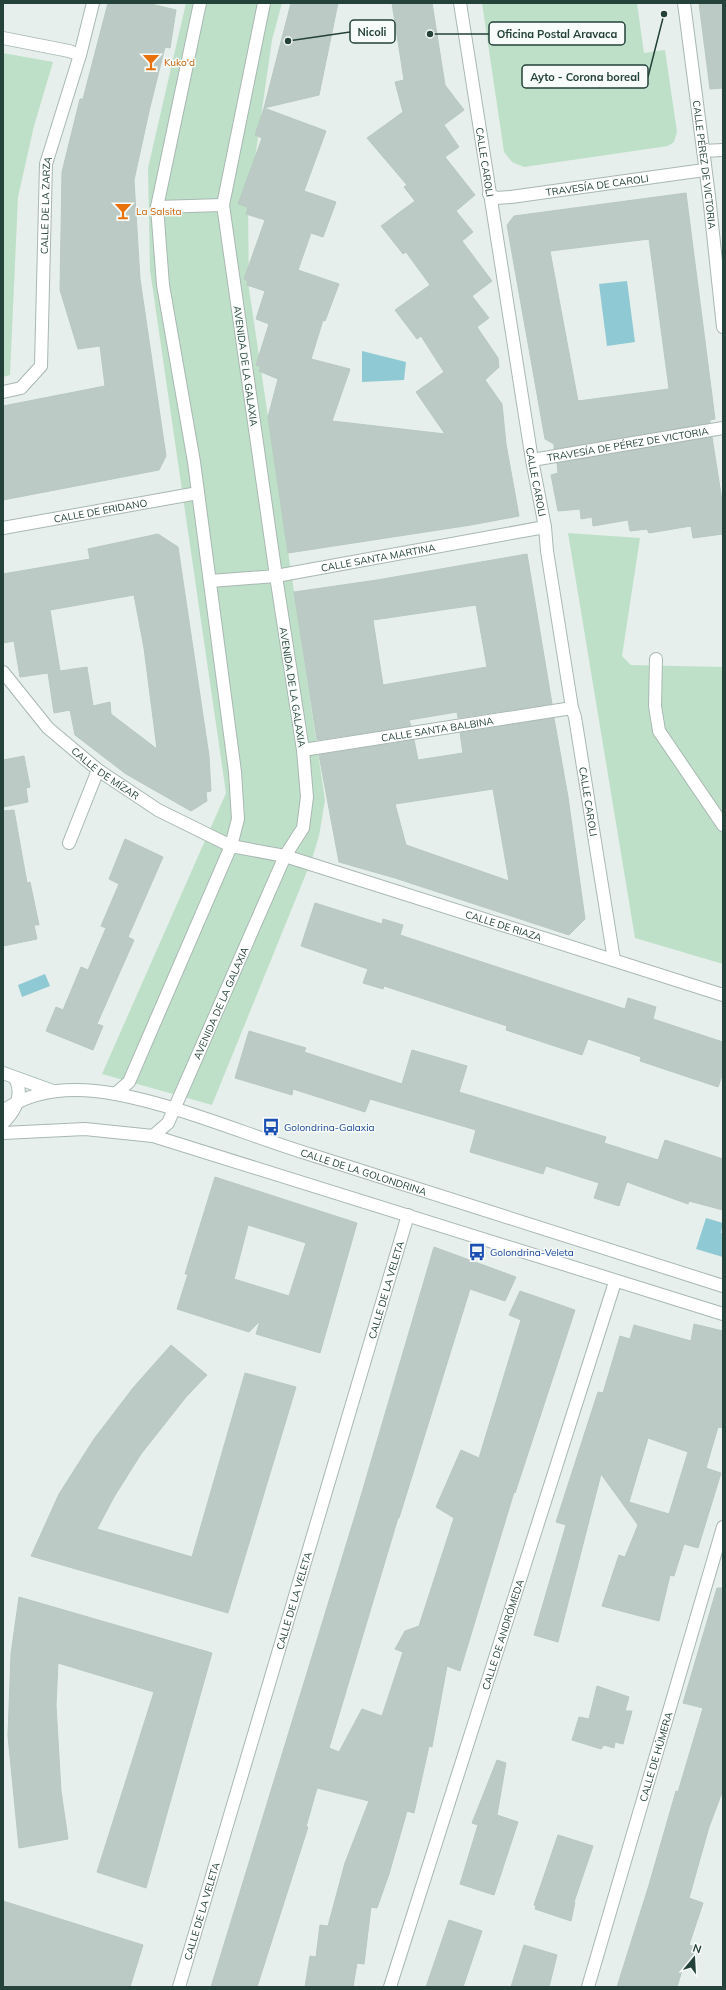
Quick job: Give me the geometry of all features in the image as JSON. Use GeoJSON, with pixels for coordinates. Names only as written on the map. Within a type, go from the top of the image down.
{"type":"FeatureCollection","features":[{"type":"Feature","properties":{"kind":"street","name":"CALLE DE LA ZARZA"},"geometry":{"type":"LineString","coordinates":[[3,392],[21,388],[41,366],[46,164],[80,55],[93,3]]}},
{"type":"Feature","properties":{"kind":"street"},"geometry":{"type":"LineString","coordinates":[[115,1094],[129,1082],[231,846],[238,819],[235,777],[198,492],[163,285],[157,207],[200,3]]}},
{"type":"Feature","properties":{"kind":"street","name":"AVENIDA DE LA GALAXIA"},"geometry":{"type":"LineString","coordinates":[[153,1136],[161,1131],[168,1123],[285,856],[303,828],[307,808],[303,750],[276,576],[224,205],[264,3]]}},
{"type":"Feature","properties":{"kind":"street","name":"CALLE CAROLI"},"geometry":{"type":"LineString","coordinates":[[460,3],[489,194],[532,460],[545,527],[547,551],[572,708],[575,717],[614,960]]}},
{"type":"Feature","properties":{"kind":"street","name":"CALLE PÉREZ DE VICTORIA"},"geometry":{"type":"LineString","coordinates":[[684,3],[723,327]]}},
{"type":"Feature","properties":{"kind":"street"},"geometry":{"type":"LineString","coordinates":[[3,38],[69,51],[80,55]]}},
{"type":"Feature","properties":{"kind":"street"},"geometry":{"type":"LineString","coordinates":[[703,151],[723,150]]}},
{"type":"Feature","properties":{"kind":"street","name":"TRAVESÍA DE CAROLI"},"geometry":{"type":"LineString","coordinates":[[489,194],[496,198],[511,197],[704,170]]}},
{"type":"Feature","properties":{"kind":"street"},"geometry":{"type":"LineString","coordinates":[[157,207],[224,205]]}},
{"type":"Feature","properties":{"kind":"street","name":"TRAVESÍA DE PÉREZ DE VICTORIA"},"geometry":{"type":"LineString","coordinates":[[532,460],[723,428]]}},
{"type":"Feature","properties":{"kind":"street","name":"CALLE DE ERIDANO"},"geometry":{"type":"LineString","coordinates":[[3,528],[198,492]]}},
{"type":"Feature","properties":{"kind":"street","name":"CALLE SANTA MARTINA"},"geometry":{"type":"LineString","coordinates":[[210,581],[276,576],[545,527]]}},
{"type":"Feature","properties":{"kind":"street"},"geometry":{"type":"LineString","coordinates":[[656,659],[655,706],[659,731],[723,825]]}},
{"type":"Feature","properties":{"kind":"street","name":"CALLE DE MÍZAR"},"geometry":{"type":"LineString","coordinates":[[3,672],[48,728],[98,770],[158,810],[231,846],[285,856]]}},
{"type":"Feature","properties":{"kind":"street","name":"CALLE SANTA BALBINA"},"geometry":{"type":"LineString","coordinates":[[303,750],[572,708]]}},
{"type":"Feature","properties":{"kind":"street"},"geometry":{"type":"LineString","coordinates":[[69,843],[98,770]]}},
{"type":"Feature","properties":{"kind":"street","name":"CALLE DE RIAZA"},"geometry":{"type":"LineString","coordinates":[[285,856],[723,995]]}},
{"type":"Feature","properties":{"kind":"street"},"geometry":{"type":"LineString","coordinates":[[3,1073],[53,1091]]}},
{"type":"Feature","properties":{"kind":"street"},"geometry":{"type":"LineString","coordinates":[[3,1123],[13,1112],[18,1102],[19,1088],[15,1078]]}},
{"type":"Feature","properties":{"kind":"street","name":"CALLE DE LA GOLONDRINA"},"geometry":{"type":"LineString","coordinates":[[3,1111],[18,1102],[53,1091],[82,1091],[115,1094],[174,1109],[268,1142],[723,1286]]}},
{"type":"Feature","properties":{"kind":"street"},"geometry":{"type":"LineString","coordinates":[[3,1133],[85,1129],[153,1136],[408,1215],[615,1282],[723,1314]]}},
{"type":"Feature","properties":{"kind":"street","name":"CALLE DE LA VELETA"},"geometry":{"type":"LineString","coordinates":[[179,1987],[408,1215]]}},
{"type":"Feature","properties":{"kind":"street","name":"CALLE DE ANDRÓMEDA"},"geometry":{"type":"LineString","coordinates":[[390,1987],[615,1282]]}},
{"type":"Feature","properties":{"kind":"street","name":"CALLE DE HÚMERA"},"geometry":{"type":"LineString","coordinates":[[588,1987],[723,1527]]}},
{"type":"Feature","properties":{"kind":"green space"},"geometry":{"type":"Polygon","coordinates":[[[186,3],[282,3],[272,40],[248,207],[249,289],[325,800],[319,836],[312,859],[212,1105],[102,1074],[226,793],[150,270],[148,168],[186,3]]]}},
{"type":"Feature","properties":{"kind":"green space"},"geometry":{"type":"Polygon","coordinates":[[[482,3],[637,3],[644,53],[665,50],[677,132],[674,142],[668,146],[524,167],[512,162],[504,152],[482,3]]]}},
{"type":"Feature","properties":{"kind":"green space"},"geometry":{"type":"Polygon","coordinates":[[[3,53],[53,62],[34,126],[18,197],[10,375],[3,377],[3,53]]]}},
{"type":"Feature","properties":{"kind":"green space"},"geometry":{"type":"Polygon","coordinates":[[[568,533],[640,538],[622,656],[631,665],[723,667],[723,964],[635,938],[568,533]]]}},
{"type":"Feature","properties":{"kind":"water"},"geometry":{"type":"Polygon","coordinates":[[[627,281],[635,342],[607,346],[599,284],[627,281]]]}},
{"type":"Feature","properties":{"kind":"water"},"geometry":{"type":"Polygon","coordinates":[[[362,351],[406,362],[404,380],[362,382],[362,351]]]}},
{"type":"Feature","properties":{"kind":"water"},"geometry":{"type":"Polygon","coordinates":[[[45,974],[50,986],[22,997],[18,985],[45,974]]]}},
{"type":"Feature","properties":{"kind":"water"},"geometry":{"type":"Polygon","coordinates":[[[706,1218],[723,1223],[721,1233],[723,1233],[723,1257],[696,1249],[706,1218]]]}},
{"type":"Feature","properties":{"kind":"building"},"geometry":{"type":"Polygon","coordinates":[[[108,3],[147,3],[176,10],[170,48],[165,47],[134,180],[140,279],[166,456],[159,470],[3,500],[3,406],[105,386],[100,346],[78,349],[60,290],[62,172],[80,99],[83,99],[108,3]]]}},
{"type":"Feature","properties":{"kind":"building"},"geometry":{"type":"Polygon","coordinates":[[[291,3],[338,3],[319,95],[264,108],[291,3]]]}},
{"type":"Feature","properties":{"kind":"building"},"geometry":{"type":"Polygon","coordinates":[[[392,3],[432,3],[445,85],[464,110],[444,125],[459,147],[445,157],[475,195],[456,211],[473,232],[462,241],[492,281],[472,296],[489,318],[477,327],[498,358],[499,367],[485,380],[502,404],[506,444],[519,516],[471,525],[288,553],[268,417],[278,379],[259,371],[261,367],[256,365],[269,324],[256,319],[265,291],[247,285],[248,281],[244,279],[265,220],[246,214],[248,207],[238,204],[262,138],[255,135],[264,108],[326,131],[304,191],[336,202],[323,237],[311,233],[298,270],[339,284],[325,321],[323,320],[311,359],[350,369],[332,421],[445,434],[416,392],[444,372],[421,336],[417,339],[395,310],[430,285],[406,252],[403,254],[381,226],[415,201],[404,187],[407,185],[367,138],[403,112],[395,82],[404,80],[392,3]]]}},
{"type":"Feature","properties":{"kind":"building"},"geometry":{"type":"Polygon","coordinates":[[[699,3],[723,3],[723,88],[710,89],[699,3]]]}},
{"type":"Feature","properties":{"kind":"building"},"geometry":{"type":"Polygon","coordinates":[[[686,193],[715,419],[710,420],[710,423],[554,449],[554,444],[545,439],[507,225],[514,216],[686,193]],[[649,239],[550,251],[578,401],[669,389],[649,239]]]}},
{"type":"Feature","properties":{"kind":"building"},"geometry":{"type":"Polygon","coordinates":[[[712,437],[723,507],[723,534],[693,538],[691,526],[649,533],[647,529],[630,531],[628,520],[593,526],[592,517],[581,519],[580,509],[558,511],[551,475],[558,473],[557,463],[712,437]]]}},
{"type":"Feature","properties":{"kind":"building"},"geometry":{"type":"Polygon","coordinates":[[[158,534],[178,547],[209,756],[211,791],[206,792],[207,801],[191,811],[126,774],[75,735],[70,710],[54,713],[48,673],[20,677],[14,641],[3,643],[3,574],[90,559],[88,549],[158,534]],[[134,595],[50,610],[60,671],[87,667],[93,706],[110,702],[111,714],[157,749],[144,648],[134,595]]]}},
{"type":"Feature","properties":{"kind":"building"},"geometry":{"type":"Polygon","coordinates":[[[527,554],[552,704],[458,718],[457,712],[409,720],[411,726],[317,740],[294,592],[377,580],[527,554]],[[476,605],[373,620],[383,685],[487,667],[476,605]]]}},
{"type":"Feature","properties":{"kind":"building"},"geometry":{"type":"Polygon","coordinates":[[[554,718],[568,797],[585,919],[569,935],[395,878],[339,862],[319,755],[414,740],[418,760],[463,753],[460,733],[554,718]],[[493,789],[395,804],[406,845],[509,881],[493,789]]]}},
{"type":"Feature","properties":{"kind":"building"},"geometry":{"type":"Polygon","coordinates":[[[24,756],[30,787],[26,788],[28,802],[3,807],[3,760],[24,756]]]}},
{"type":"Feature","properties":{"kind":"building"},"geometry":{"type":"Polygon","coordinates":[[[14,810],[27,883],[30,882],[39,925],[34,925],[37,939],[3,946],[3,811],[14,810]]]}},
{"type":"Feature","properties":{"kind":"building"},"geometry":{"type":"Polygon","coordinates":[[[125,839],[163,857],[128,937],[134,940],[97,1024],[103,1026],[93,1050],[46,1031],[56,1007],[63,1010],[81,967],[88,970],[106,928],[101,926],[119,884],[109,879],[125,839]]]}},
{"type":"Feature","properties":{"kind":"building"},"geometry":{"type":"Polygon","coordinates":[[[315,903],[382,924],[383,919],[403,925],[400,935],[625,1009],[628,998],[656,1007],[653,1019],[723,1042],[723,1073],[718,1087],[640,1061],[641,1057],[588,1039],[582,1055],[506,1030],[507,1026],[384,986],[383,989],[363,983],[368,969],[301,946],[315,903]]]}},
{"type":"Feature","properties":{"kind":"building"},"geometry":{"type":"Polygon","coordinates":[[[249,1031],[306,1048],[304,1052],[402,1084],[412,1050],[467,1066],[459,1092],[606,1137],[604,1143],[658,1160],[665,1140],[723,1159],[723,1210],[689,1201],[688,1204],[627,1182],[619,1206],[594,1198],[599,1183],[546,1166],[543,1174],[470,1152],[476,1130],[370,1099],[365,1112],[293,1089],[292,1095],[235,1078],[249,1031]]]}},
{"type":"Feature","properties":{"kind":"building"},"geometry":{"type":"Polygon","coordinates":[[[215,1177],[357,1223],[320,1353],[256,1334],[260,1321],[249,1332],[177,1309],[188,1274],[185,1274],[215,1177]],[[248,1225],[234,1279],[289,1296],[306,1243],[248,1225]]]}},
{"type":"Feature","properties":{"kind":"building"},"geometry":{"type":"Polygon","coordinates":[[[434,1247],[516,1277],[505,1301],[470,1289],[398,1518],[329,1748],[339,1752],[362,1709],[382,1716],[403,1652],[395,1649],[405,1631],[419,1626],[454,1518],[436,1507],[461,1450],[479,1458],[521,1320],[509,1315],[520,1291],[575,1310],[515,1493],[514,1492],[460,1671],[447,1666],[432,1747],[429,1746],[414,1813],[407,1811],[389,1874],[377,1908],[371,1907],[364,1964],[357,1963],[353,1987],[305,1987],[310,1956],[316,1957],[320,1925],[328,1926],[345,1863],[369,1801],[317,1788],[306,1827],[308,1827],[257,1987],[211,1987],[358,1506],[434,1247]]]}},
{"type":"Feature","properties":{"kind":"building"},"geometry":{"type":"Polygon","coordinates":[[[694,1324],[723,1331],[723,1428],[718,1427],[706,1468],[721,1473],[698,1548],[684,1544],[674,1576],[670,1575],[659,1621],[602,1606],[619,1555],[625,1557],[638,1525],[601,1474],[558,1642],[534,1635],[566,1525],[556,1522],[598,1392],[603,1393],[620,1336],[630,1339],[634,1325],[691,1341],[694,1324]],[[648,1438],[629,1502],[669,1514],[688,1452],[648,1438]]]}},
{"type":"Feature","properties":{"kind":"building"},"geometry":{"type":"Polygon","coordinates":[[[171,1345],[207,1375],[186,1397],[141,1454],[114,1497],[97,1529],[192,1557],[245,1373],[296,1387],[228,1613],[31,1556],[59,1494],[94,1439],[133,1388],[171,1345]]]}},
{"type":"Feature","properties":{"kind":"building"},"geometry":{"type":"Polygon","coordinates":[[[717,1588],[723,1588],[723,1790],[709,1827],[689,1898],[703,1903],[689,1945],[698,1948],[692,1970],[683,1967],[677,1987],[617,1987],[649,1885],[676,1791],[678,1792],[703,1708],[683,1703],[717,1588]]]}},
{"type":"Feature","properties":{"kind":"building"},"geometry":{"type":"Polygon","coordinates":[[[19,1597],[212,1653],[146,1888],[97,1872],[154,1692],[58,1663],[56,1705],[61,1791],[68,1839],[19,1848],[8,1736],[11,1654],[19,1597]]]}},
{"type":"Feature","properties":{"kind":"building"},"geometry":{"type":"Polygon","coordinates":[[[597,1686],[629,1697],[625,1711],[632,1711],[623,1744],[615,1742],[614,1748],[604,1745],[601,1749],[572,1740],[579,1717],[589,1719],[597,1686]]]}},
{"type":"Feature","properties":{"kind":"building"},"geometry":{"type":"Polygon","coordinates":[[[497,1760],[506,1763],[497,1815],[518,1822],[494,1895],[460,1884],[478,1825],[472,1823],[497,1760]]]}},
{"type":"Feature","properties":{"kind":"building"},"geometry":{"type":"Polygon","coordinates":[[[558,1835],[593,1846],[574,1902],[571,1921],[535,1909],[536,1906],[534,1905],[558,1835]]]}},
{"type":"Feature","properties":{"kind":"building"},"geometry":{"type":"Polygon","coordinates":[[[3,1901],[143,1945],[130,1987],[3,1987],[3,1901]]]}},
{"type":"Feature","properties":{"kind":"building"},"geometry":{"type":"Polygon","coordinates":[[[449,1920],[482,1931],[463,1987],[426,1987],[449,1920]]]}},
{"type":"Feature","properties":{"kind":"building"},"geometry":{"type":"Polygon","coordinates":[[[524,1945],[557,1955],[549,1987],[511,1987],[524,1945]]]}},
{"type":"Feature","properties":{"kind":"place","name":"Ayto - Corona boreal"},"geometry":{"type":"Point","coordinates":[664,14]}},
{"type":"Feature","properties":{"kind":"place","name":"Oficina Postal Aravaca"},"geometry":{"type":"Point","coordinates":[430,34]}},
{"type":"Feature","properties":{"kind":"place","name":"Nicoli"},"geometry":{"type":"Point","coordinates":[288,41]}},
{"type":"Feature","properties":{"kind":"place","name":"Kuko'd"},"geometry":{"type":"Point","coordinates":[151,62]}},
{"type":"Feature","properties":{"kind":"place","name":"La Salsita"},"geometry":{"type":"Point","coordinates":[123,211]}},
{"type":"Feature","properties":{"kind":"place","name":"Golondrina-Galaxia"},"geometry":{"type":"Point","coordinates":[271,1127]}},
{"type":"Feature","properties":{"kind":"place","name":"Golondrina-Veleta"},"geometry":{"type":"Point","coordinates":[477,1252]}}]}
